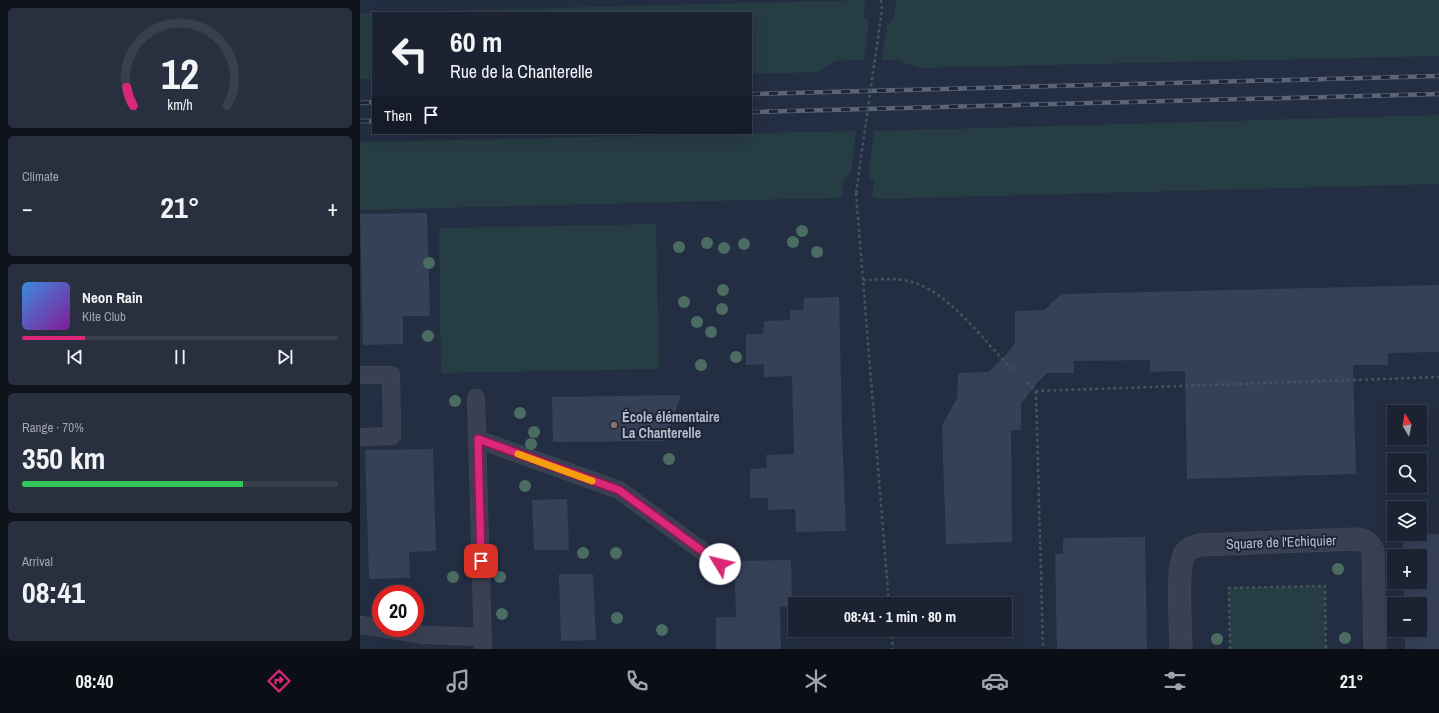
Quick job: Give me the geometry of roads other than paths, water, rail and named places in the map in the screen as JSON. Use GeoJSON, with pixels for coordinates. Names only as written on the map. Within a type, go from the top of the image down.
{"type":"FeatureCollection","features":[{"type":"Feature","properties":{"kind":"street","name":"Square de l'Echiquier"},"geometry":{"type":"LineString","coordinates":[[1181,649],[1180,571],[1184,554],[1191,548],[1199,545],[1355,539],[1366,541],[1373,551],[1375,649]]}},
{"type":"Feature","properties":{"kind":"lane"},"geometry":{"type":"LineString","coordinates":[[360,375],[391,375],[392,436],[360,437]]}},
{"type":"Feature","properties":{"kind":"lane"},"geometry":{"type":"LineString","coordinates":[[360,625],[483,643],[476,398]]}},
{"type":"Feature","properties":{"kind":"lane"},"geometry":{"type":"LineString","coordinates":[[478,439],[619,490],[720,564]]}},
{"type":"Feature","properties":{"kind":"railway"},"geometry":{"type":"LineString","coordinates":[[752,94],[1439,76]]}},
{"type":"Feature","properties":{"kind":"railway"},"geometry":{"type":"LineString","coordinates":[[752,112],[1439,94]]}},
{"type":"Feature","properties":{"kind":"railway"},"geometry":{"type":"LineString","coordinates":[[360,103],[372,102]]}},
{"type":"Feature","properties":{"kind":"railway"},"geometry":{"type":"LineString","coordinates":[[360,121],[372,121]]}},
{"type":"Feature","properties":{"kind":"place","name":"École élémentaire La Chanterelle"},"geometry":{"type":"Point","coordinates":[614,425]}}]}
